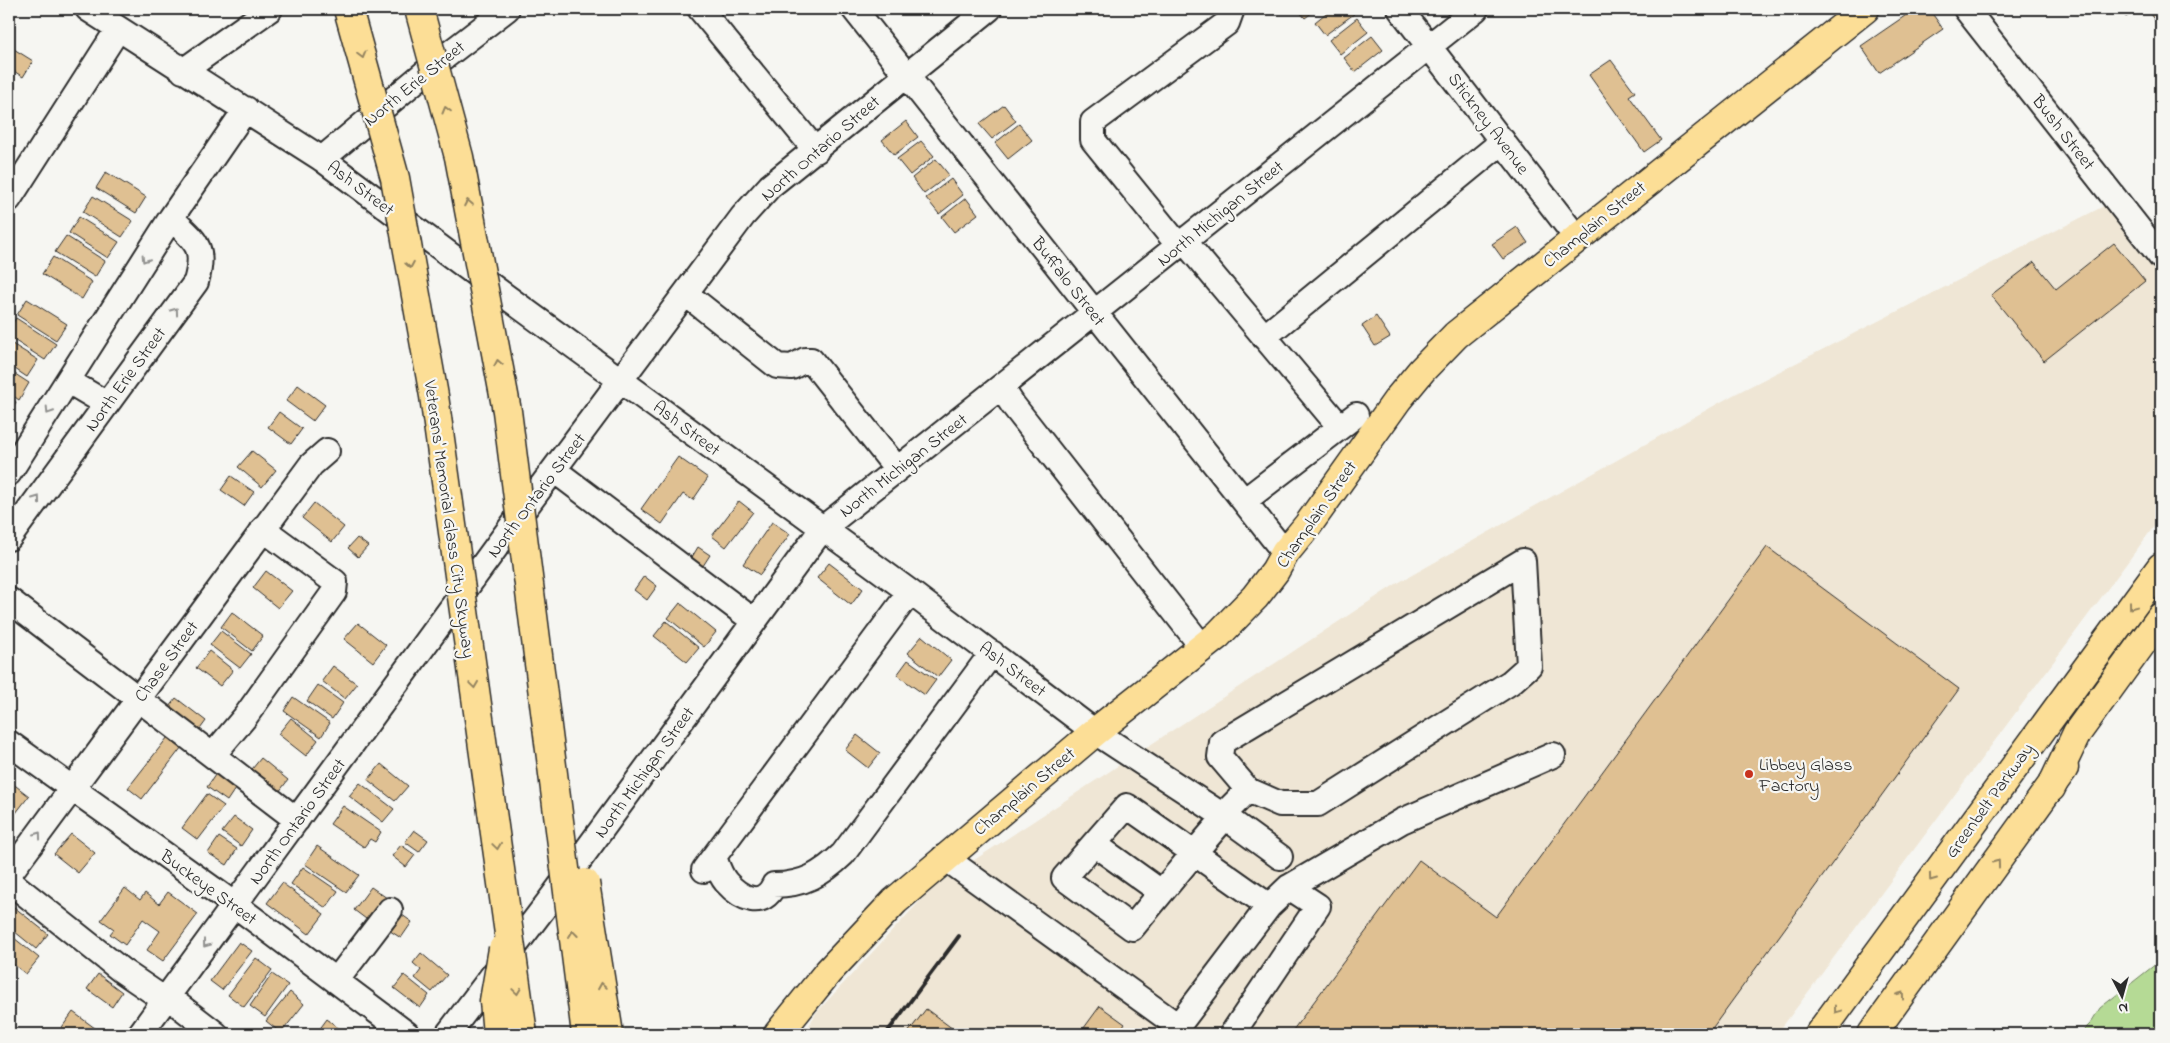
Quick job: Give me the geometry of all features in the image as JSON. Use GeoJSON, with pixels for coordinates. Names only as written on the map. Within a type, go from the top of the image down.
{"type":"FeatureCollection","features":[{"type":"Feature","properties":{"kind":"main road","name":"Veterans' Memorial Glass City Skyway"},"geometry":{"type":"LineString","coordinates":[[348,9],[395,178],[434,396],[523,1034]]}},
{"type":"Feature","properties":{"kind":"main road"},"geometry":{"type":"LineString","coordinates":[[419,9],[459,157],[483,279],[507,411],[609,1034]]}},
{"type":"Feature","properties":{"kind":"main road","name":"Champlain Street"},"geometry":{"type":"LineString","coordinates":[[778,1034],[828,972],[895,900],[1095,732],[1203,648],[1255,597],[1275,572],[1285,553],[1308,525],[1398,399],[1422,370],[1456,335],[1576,237],[1866,9]]}},
{"type":"Feature","properties":{"kind":"main road"},"geometry":{"type":"LineString","coordinates":[[507,411],[586,1034]]}},
{"type":"Feature","properties":{"kind":"main road","name":"Greenbelt Parkway"},"geometry":{"type":"LineString","coordinates":[[1819,1034],[2161,567]]}},
{"type":"Feature","properties":{"kind":"main road"},"geometry":{"type":"LineString","coordinates":[[2052,788],[2078,733],[2161,617]]}},
{"type":"Feature","properties":{"kind":"main road"},"geometry":{"type":"LineString","coordinates":[[1872,1034],[2052,788],[2088,731],[2161,638]]}},
{"type":"Feature","properties":{"kind":"main road"},"geometry":{"type":"LineString","coordinates":[[497,1034],[494,1001],[508,926]]}},
{"type":"Feature","properties":{"kind":"street","name":"Ash Street"},"geometry":{"type":"LineString","coordinates":[[88,9],[322,159],[910,592],[1095,732],[1223,816],[1280,857]]}},
{"type":"Feature","properties":{"kind":"street"},"geometry":{"type":"LineString","coordinates":[[183,71],[270,9]]}},
{"type":"Feature","properties":{"kind":"street","name":"North Erie Street"},"geometry":{"type":"LineString","coordinates":[[322,159],[433,66],[507,9]]}},
{"type":"Feature","properties":{"kind":"street"},"geometry":{"type":"LineString","coordinates":[[700,9],[816,151]]}},
{"type":"Feature","properties":{"kind":"street","name":"Buffalo Street"},"geometry":{"type":"LineString","coordinates":[[854,9],[1285,553]]}},
{"type":"Feature","properties":{"kind":"street","name":"North Ontario Street"},"geometry":{"type":"LineString","coordinates":[[140,1034],[554,470],[744,216],[770,186],[816,151],[906,74],[989,9]]}},
{"type":"Feature","properties":{"kind":"street"},"geometry":{"type":"LineString","coordinates":[[1232,9],[1227,23],[1093,122],[1093,140],[1264,337],[1503,141]]}},
{"type":"Feature","properties":{"kind":"street","name":"Stickney Avenue"},"geometry":{"type":"LineString","coordinates":[[1400,9],[1430,45],[1576,237]]}},
{"type":"Feature","properties":{"kind":"street","name":"North Michigan Street"},"geometry":{"type":"LineString","coordinates":[[448,1034],[553,896],[822,529],[1476,9]]}},
{"type":"Feature","properties":{"kind":"street","name":"Bush Street"},"geometry":{"type":"LineString","coordinates":[[1966,9],[2161,257]]}},
{"type":"Feature","properties":{"kind":"street"},"geometry":{"type":"LineString","coordinates":[[9,200],[118,28]]}},
{"type":"Feature","properties":{"kind":"street"},"geometry":{"type":"LineString","coordinates":[[9,473],[171,218],[246,109]]}},
{"type":"Feature","properties":{"kind":"street","name":"North Erie Street"},"geometry":{"type":"LineString","coordinates":[[9,538],[196,282],[202,261],[196,243],[171,218]]}},
{"type":"Feature","properties":{"kind":"street"},"geometry":{"type":"LineString","coordinates":[[686,294],[777,366],[792,367],[805,360],[811,360],[897,469]]}},
{"type":"Feature","properties":{"kind":"street","name":"Champlain Street"},"geometry":{"type":"LineString","coordinates":[[1244,501],[1348,421],[1264,337]]}},
{"type":"Feature","properties":{"kind":"street"},"geometry":{"type":"LineString","coordinates":[[68,381],[107,404]]}},
{"type":"Feature","properties":{"kind":"street"},"geometry":{"type":"LineString","coordinates":[[1001,387],[1013,406],[1203,648]]}},
{"type":"Feature","properties":{"kind":"street","name":"Chase Street"},"geometry":{"type":"LineString","coordinates":[[9,874],[263,529],[311,465],[326,450]]}},
{"type":"Feature","properties":{"kind":"street"},"geometry":{"type":"LineString","coordinates":[[554,470],[754,621]]}},
{"type":"Feature","properties":{"kind":"street"},"geometry":{"type":"LineString","coordinates":[[213,755],[245,717],[334,592],[334,582],[263,529]]}},
{"type":"Feature","properties":{"kind":"street"},"geometry":{"type":"LineString","coordinates":[[1523,561],[1529,666],[1511,682],[1318,804],[1280,804],[1248,790],[1220,756],[1222,742],[1523,561]]}},
{"type":"Feature","properties":{"kind":"street"},"geometry":{"type":"LineString","coordinates":[[910,592],[708,864],[725,882],[749,899],[762,899],[769,895],[774,884],[807,880],[823,872],[842,854],[992,653]]}},
{"type":"Feature","properties":{"kind":"street"},"geometry":{"type":"LineString","coordinates":[[9,600],[297,820]]}},
{"type":"Feature","properties":{"kind":"street","name":"Buckeye Street"},"geometry":{"type":"LineString","coordinates":[[9,743],[236,905],[407,1034]]}},
{"type":"Feature","properties":{"kind":"street"},"geometry":{"type":"LineString","coordinates":[[944,857],[1176,1030],[1269,906],[1289,887],[1402,821],[1553,755]]}},
{"type":"Feature","properties":{"kind":"street"},"geometry":{"type":"LineString","coordinates":[[1248,790],[1223,816],[1194,853],[1132,928],[1064,878],[1128,806],[1194,853],[1269,906]]}},
{"type":"Feature","properties":{"kind":"street"},"geometry":{"type":"LineString","coordinates":[[1094,844],[1161,892]]}},
{"type":"Feature","properties":{"kind":"street"},"geometry":{"type":"LineString","coordinates":[[9,881],[121,970],[216,1034]]}},
{"type":"Feature","properties":{"kind":"street"},"geometry":{"type":"LineString","coordinates":[[1232,1034],[1318,906],[1289,887]]}},
{"type":"Feature","properties":{"kind":"street"},"geometry":{"type":"LineString","coordinates":[[336,981],[390,910]]}},
{"type":"Feature","properties":{"kind":"shaded area"},"geometry":{"type":"Polygon","coordinates":[[[2106,205],[2161,275],[2161,517],[1777,1034],[804,1034],[816,1013],[933,887],[1396,584],[1735,394],[2106,205]]]}},
{"type":"Feature","properties":{"kind":"green space"},"geometry":{"type":"Polygon","coordinates":[[[2161,960],[2161,1034],[2080,1034],[2090,1024],[2100,1008],[2161,960]]]}},
{"type":"Feature","properties":{"kind":"building"},"geometry":{"type":"Polygon","coordinates":[[[1297,9],[1317,9],[1305,18],[1297,9]]]}},
{"type":"Feature","properties":{"kind":"building"},"geometry":{"type":"Polygon","coordinates":[[[1331,9],[1350,9],[1354,14],[1325,35],[1315,22],[1331,9]]]}},
{"type":"Feature","properties":{"kind":"building"},"geometry":{"type":"Polygon","coordinates":[[[1915,9],[1929,9],[1943,29],[1879,73],[1861,46],[1915,9]]]}},
{"type":"Feature","properties":{"kind":"building"},"geometry":{"type":"Polygon","coordinates":[[[2119,9],[2137,9],[2126,17],[2119,9]]]}},
{"type":"Feature","properties":{"kind":"building"},"geometry":{"type":"Polygon","coordinates":[[[2146,9],[2161,9],[2161,28],[2146,9]]]}},
{"type":"Feature","properties":{"kind":"building"},"geometry":{"type":"Polygon","coordinates":[[[1357,18],[1368,32],[1340,54],[1329,40],[1357,18]]]}},
{"type":"Feature","properties":{"kind":"building"},"geometry":{"type":"Polygon","coordinates":[[[1372,36],[1383,50],[1355,72],[1344,58],[1372,36]]]}},
{"type":"Feature","properties":{"kind":"building"},"geometry":{"type":"Polygon","coordinates":[[[9,46],[33,61],[23,77],[9,68],[9,46]]]}},
{"type":"Feature","properties":{"kind":"building"},"geometry":{"type":"Polygon","coordinates":[[[1611,60],[1635,92],[1629,96],[1661,140],[1644,152],[1589,75],[1611,60]]]}},
{"type":"Feature","properties":{"kind":"building"},"geometry":{"type":"Polygon","coordinates":[[[1004,105],[1016,121],[992,139],[979,124],[1004,105]]]}},
{"type":"Feature","properties":{"kind":"building"},"geometry":{"type":"Polygon","coordinates":[[[906,121],[918,137],[894,155],[882,140],[906,121]]]}},
{"type":"Feature","properties":{"kind":"building"},"geometry":{"type":"Polygon","coordinates":[[[1019,124],[1032,140],[1008,159],[995,143],[1019,124]]]}},
{"type":"Feature","properties":{"kind":"building"},"geometry":{"type":"Polygon","coordinates":[[[921,141],[934,156],[910,175],[897,159],[921,141]]]}},
{"type":"Feature","properties":{"kind":"building"},"geometry":{"type":"Polygon","coordinates":[[[936,159],[949,175],[924,194],[912,178],[936,159]]]}},
{"type":"Feature","properties":{"kind":"building"},"geometry":{"type":"Polygon","coordinates":[[[106,172],[146,197],[136,213],[96,188],[106,172]]]}},
{"type":"Feature","properties":{"kind":"building"},"geometry":{"type":"Polygon","coordinates":[[[951,179],[963,195],[939,214],[926,198],[951,179]]]}},
{"type":"Feature","properties":{"kind":"building"},"geometry":{"type":"Polygon","coordinates":[[[93,196],[133,221],[122,237],[83,212],[93,196]]]}},
{"type":"Feature","properties":{"kind":"building"},"geometry":{"type":"Polygon","coordinates":[[[966,198],[978,214],[954,232],[942,217],[966,198]]]}},
{"type":"Feature","properties":{"kind":"building"},"geometry":{"type":"Polygon","coordinates":[[[79,217],[119,242],[108,258],[69,233],[79,217]]]}},
{"type":"Feature","properties":{"kind":"building"},"geometry":{"type":"Polygon","coordinates":[[[1517,227],[1528,243],[1503,259],[1492,244],[1517,227]]]}},
{"type":"Feature","properties":{"kind":"building"},"geometry":{"type":"Polygon","coordinates":[[[66,236],[105,261],[95,277],[55,252],[66,236]]]}},
{"type":"Feature","properties":{"kind":"building"},"geometry":{"type":"Polygon","coordinates":[[[2114,243],[2145,281],[2044,361],[1991,295],[2034,262],[2056,289],[2114,243]]]}},
{"type":"Feature","properties":{"kind":"building"},"geometry":{"type":"Polygon","coordinates":[[[53,257],[92,282],[82,299],[42,274],[53,257]]]}},
{"type":"Feature","properties":{"kind":"building"},"geometry":{"type":"Polygon","coordinates":[[[27,299],[67,324],[56,340],[17,315],[27,299]]]}},
{"type":"Feature","properties":{"kind":"building"},"geometry":{"type":"Polygon","coordinates":[[[1376,316],[1390,337],[1375,346],[1362,326],[1376,316]]]}},
{"type":"Feature","properties":{"kind":"building"},"geometry":{"type":"Polygon","coordinates":[[[16,318],[56,344],[45,360],[9,337],[9,329],[16,318]]]}},
{"type":"Feature","properties":{"kind":"building"},"geometry":{"type":"Polygon","coordinates":[[[9,342],[38,360],[27,377],[9,365],[9,342]]]}},
{"type":"Feature","properties":{"kind":"building"},"geometry":{"type":"Polygon","coordinates":[[[9,370],[29,383],[19,400],[9,393],[9,370]]]}},
{"type":"Feature","properties":{"kind":"building"},"geometry":{"type":"Polygon","coordinates":[[[298,385],[325,405],[313,421],[286,401],[298,385]]]}},
{"type":"Feature","properties":{"kind":"building"},"geometry":{"type":"Polygon","coordinates":[[[9,398],[16,402],[9,415],[9,398]]]}},
{"type":"Feature","properties":{"kind":"building"},"geometry":{"type":"Polygon","coordinates":[[[279,412],[302,429],[291,444],[268,427],[279,412]]]}},
{"type":"Feature","properties":{"kind":"building"},"geometry":{"type":"Polygon","coordinates":[[[252,451],[276,470],[262,487],[238,467],[252,451]]]}},
{"type":"Feature","properties":{"kind":"building"},"geometry":{"type":"Polygon","coordinates":[[[678,457],[708,478],[693,500],[683,494],[662,524],[641,509],[678,457]]]}},
{"type":"Feature","properties":{"kind":"building"},"geometry":{"type":"Polygon","coordinates":[[[231,476],[254,492],[244,506],[221,490],[231,476]]]}},
{"type":"Feature","properties":{"kind":"building"},"geometry":{"type":"Polygon","coordinates":[[[739,501],[753,512],[726,547],[712,536],[739,501]]]}},
{"type":"Feature","properties":{"kind":"building"},"geometry":{"type":"Polygon","coordinates":[[[314,503],[344,527],[332,542],[302,518],[314,503]]]}},
{"type":"Feature","properties":{"kind":"building"},"geometry":{"type":"Polygon","coordinates":[[[772,522],[790,534],[760,575],[743,564],[772,522]]]}},
{"type":"Feature","properties":{"kind":"building"},"geometry":{"type":"Polygon","coordinates":[[[357,538],[368,546],[358,557],[348,548],[357,538]]]}},
{"type":"Feature","properties":{"kind":"building"},"geometry":{"type":"Polygon","coordinates":[[[698,547],[710,555],[701,569],[689,562],[698,547]]]}},
{"type":"Feature","properties":{"kind":"building","name":"Libbey Glass Factory"},"geometry":{"type":"Polygon","coordinates":[[[1767,547],[1959,689],[1708,1034],[1290,1034],[1419,860],[1496,917],[1767,547]]]}},
{"type":"Feature","properties":{"kind":"building"},"geometry":{"type":"Polygon","coordinates":[[[829,563],[863,589],[851,605],[817,578],[829,563]]]}},
{"type":"Feature","properties":{"kind":"building"},"geometry":{"type":"Polygon","coordinates":[[[266,571],[292,591],[278,608],[253,588],[266,571]]]}},
{"type":"Feature","properties":{"kind":"building"},"geometry":{"type":"Polygon","coordinates":[[[644,576],[657,586],[647,600],[634,590],[644,576]]]}},
{"type":"Feature","properties":{"kind":"building"},"geometry":{"type":"Polygon","coordinates":[[[680,603],[716,632],[704,647],[668,618],[680,603]]]}},
{"type":"Feature","properties":{"kind":"building"},"geometry":{"type":"Polygon","coordinates":[[[232,612],[263,636],[252,651],[221,627],[232,612]]]}},
{"type":"Feature","properties":{"kind":"building"},"geometry":{"type":"Polygon","coordinates":[[[666,621],[699,648],[687,662],[654,636],[666,621]]]}},
{"type":"Feature","properties":{"kind":"building"},"geometry":{"type":"Polygon","coordinates":[[[358,623],[386,645],[373,662],[344,639],[358,623]]]}},
{"type":"Feature","properties":{"kind":"building"},"geometry":{"type":"Polygon","coordinates":[[[221,631],[251,654],[240,668],[210,645],[221,631]]]}},
{"type":"Feature","properties":{"kind":"building"},"geometry":{"type":"Polygon","coordinates":[[[922,636],[951,660],[938,677],[908,653],[922,636]]]}},
{"type":"Feature","properties":{"kind":"building"},"geometry":{"type":"Polygon","coordinates":[[[209,651],[233,670],[220,686],[196,668],[209,651]]]}},
{"type":"Feature","properties":{"kind":"building"},"geometry":{"type":"Polygon","coordinates":[[[908,660],[936,680],[925,695],[897,675],[908,660]]]}},
{"type":"Feature","properties":{"kind":"building"},"geometry":{"type":"Polygon","coordinates":[[[333,666],[357,684],[345,699],[322,681],[333,666]]]}},
{"type":"Feature","properties":{"kind":"building"},"geometry":{"type":"Polygon","coordinates":[[[318,685],[343,703],[332,719],[307,701],[318,685]]]}},
{"type":"Feature","properties":{"kind":"building"},"geometry":{"type":"Polygon","coordinates":[[[293,697],[330,723],[321,737],[284,711],[293,697]]]}},
{"type":"Feature","properties":{"kind":"building"},"geometry":{"type":"Polygon","coordinates":[[[176,698],[206,721],[195,736],[165,712],[176,698]]]}},
{"type":"Feature","properties":{"kind":"building"},"geometry":{"type":"Polygon","coordinates":[[[291,718],[318,740],[306,756],[278,734],[291,718]]]}},
{"type":"Feature","properties":{"kind":"building"},"geometry":{"type":"Polygon","coordinates":[[[171,733],[185,743],[142,799],[128,788],[171,733]]]}},
{"type":"Feature","properties":{"kind":"building"},"geometry":{"type":"Polygon","coordinates":[[[857,735],[880,753],[868,768],[845,750],[857,735]]]}},
{"type":"Feature","properties":{"kind":"building"},"geometry":{"type":"Polygon","coordinates":[[[261,758],[288,780],[276,796],[248,774],[261,758]]]}},
{"type":"Feature","properties":{"kind":"building"},"geometry":{"type":"Polygon","coordinates":[[[381,764],[408,786],[395,801],[368,780],[381,764]]]}},
{"type":"Feature","properties":{"kind":"building"},"geometry":{"type":"Polygon","coordinates":[[[221,766],[241,780],[227,801],[207,787],[221,766]]]}},
{"type":"Feature","properties":{"kind":"building"},"geometry":{"type":"Polygon","coordinates":[[[12,783],[29,796],[9,822],[9,787],[12,783]]]}},
{"type":"Feature","properties":{"kind":"building"},"geometry":{"type":"Polygon","coordinates":[[[360,783],[394,809],[383,822],[349,796],[360,783]]]}},
{"type":"Feature","properties":{"kind":"building"},"geometry":{"type":"Polygon","coordinates":[[[207,794],[224,806],[198,840],[182,828],[207,794]]]}},
{"type":"Feature","properties":{"kind":"building"},"geometry":{"type":"Polygon","coordinates":[[[343,806],[381,832],[375,842],[370,839],[364,847],[330,824],[343,806]]]}},
{"type":"Feature","properties":{"kind":"building"},"geometry":{"type":"Polygon","coordinates":[[[234,817],[252,830],[241,846],[222,832],[234,817]]]}},
{"type":"Feature","properties":{"kind":"building"},"geometry":{"type":"Polygon","coordinates":[[[414,830],[428,840],[419,852],[405,842],[414,830]]]}},
{"type":"Feature","properties":{"kind":"building"},"geometry":{"type":"Polygon","coordinates":[[[71,834],[95,853],[78,873],[54,854],[71,834]]]}},
{"type":"Feature","properties":{"kind":"building"},"geometry":{"type":"Polygon","coordinates":[[[219,837],[237,849],[227,865],[208,853],[219,837]]]}},
{"type":"Feature","properties":{"kind":"building"},"geometry":{"type":"Polygon","coordinates":[[[401,845],[415,855],[406,867],[392,856],[401,845]]]}},
{"type":"Feature","properties":{"kind":"building"},"geometry":{"type":"Polygon","coordinates":[[[317,846],[359,875],[346,892],[305,864],[317,846]]]}},
{"type":"Feature","properties":{"kind":"building"},"geometry":{"type":"Polygon","coordinates":[[[303,867],[338,891],[326,908],[291,884],[303,867]]]}},
{"type":"Feature","properties":{"kind":"building"},"geometry":{"type":"Polygon","coordinates":[[[282,883],[324,914],[309,934],[267,903],[282,883]]]}},
{"type":"Feature","properties":{"kind":"building"},"geometry":{"type":"Polygon","coordinates":[[[371,887],[387,898],[370,922],[354,910],[371,887]]]}},
{"type":"Feature","properties":{"kind":"building"},"geometry":{"type":"Polygon","coordinates":[[[125,888],[140,900],[145,893],[159,904],[168,892],[198,914],[163,961],[147,950],[160,931],[143,919],[125,945],[110,934],[114,929],[101,920],[125,888]]]}},
{"type":"Feature","properties":{"kind":"building"},"geometry":{"type":"Polygon","coordinates":[[[14,907],[48,934],[36,949],[9,927],[9,913],[14,907]]]}},
{"type":"Feature","properties":{"kind":"building"},"geometry":{"type":"Polygon","coordinates":[[[398,912],[412,922],[401,938],[387,929],[398,912]]]}},
{"type":"Feature","properties":{"kind":"building"},"geometry":{"type":"Polygon","coordinates":[[[9,934],[39,958],[26,974],[9,961],[9,934]]]}},
{"type":"Feature","properties":{"kind":"building"},"geometry":{"type":"Polygon","coordinates":[[[239,942],[252,951],[222,990],[210,981],[239,942]]]}},
{"type":"Feature","properties":{"kind":"building"},"geometry":{"type":"Polygon","coordinates":[[[421,953],[447,975],[432,992],[415,978],[421,970],[413,963],[421,953]]]}},
{"type":"Feature","properties":{"kind":"building"},"geometry":{"type":"Polygon","coordinates":[[[256,958],[272,970],[244,1007],[228,995],[256,958]]]}},
{"type":"Feature","properties":{"kind":"building"},"geometry":{"type":"Polygon","coordinates":[[[98,974],[122,992],[112,1007],[87,989],[98,974]]]}},
{"type":"Feature","properties":{"kind":"building"},"geometry":{"type":"Polygon","coordinates":[[[272,974],[288,985],[265,1017],[250,1006],[272,974]]]}},
{"type":"Feature","properties":{"kind":"building"},"geometry":{"type":"Polygon","coordinates":[[[404,975],[429,995],[420,1008],[394,988],[404,975]]]}},
{"type":"Feature","properties":{"kind":"building"},"geometry":{"type":"Polygon","coordinates":[[[290,992],[304,1004],[281,1033],[266,1021],[290,992]]]}},
{"type":"Feature","properties":{"kind":"building"},"geometry":{"type":"Polygon","coordinates":[[[1100,1006],[1125,1024],[1118,1034],[1085,1034],[1081,1032],[1100,1006]]]}},
{"type":"Feature","properties":{"kind":"building"},"geometry":{"type":"Polygon","coordinates":[[[926,1009],[953,1029],[949,1034],[907,1034],[926,1009]]]}},
{"type":"Feature","properties":{"kind":"building"},"geometry":{"type":"Polygon","coordinates":[[[73,1012],[99,1031],[96,1034],[66,1034],[60,1030],[73,1012]]]}},
{"type":"Feature","properties":{"kind":"building"},"geometry":{"type":"Polygon","coordinates":[[[327,1019],[341,1030],[337,1034],[316,1034],[327,1019]]]}},
{"type":"Feature","properties":{"kind":"railway"},"geometry":{"type":"LineString","coordinates":[[886,1034],[959,936]]}},
{"type":"Feature","properties":{"kind":"place","name":"Libbey Glass Factory"},"geometry":{"type":"Point","coordinates":[1749,774]}}]}
